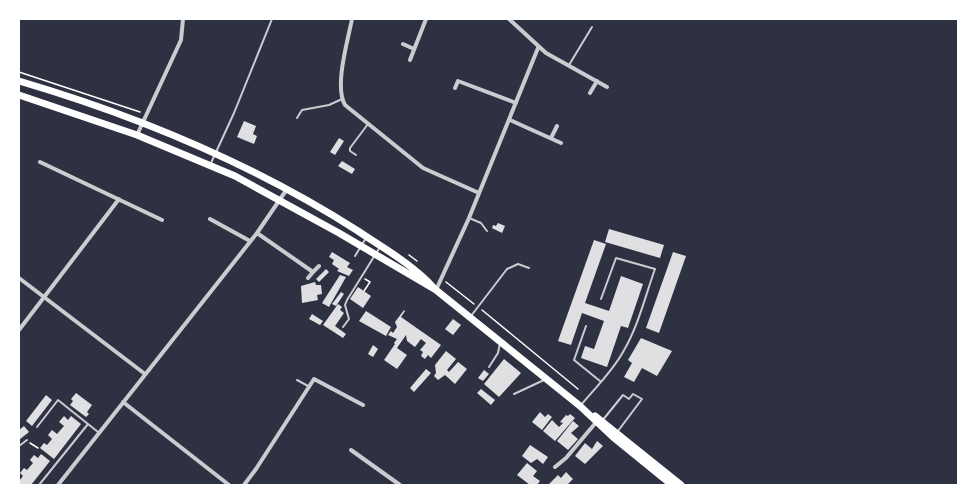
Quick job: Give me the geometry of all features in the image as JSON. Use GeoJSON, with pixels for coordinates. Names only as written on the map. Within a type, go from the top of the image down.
{"type":"FeatureCollection","features":[{"type":"Feature","properties":{"kind":"main road"},"geometry":{"type":"LineString","coordinates":[[19,81],[143,123],[216,154],[287,189],[366,237],[422,276],[436,290],[615,435],[681,485]]}},
{"type":"Feature","properties":{"kind":"main road"},"geometry":{"type":"LineString","coordinates":[[19,95],[65,109],[137,135],[211,166],[280,201],[436,290]]}},
{"type":"Feature","properties":{"kind":"main road"},"geometry":{"type":"LineString","coordinates":[[615,435],[672,485]]}},
{"type":"Feature","properties":{"kind":"street"},"geometry":{"type":"LineString","coordinates":[[137,135],[181,40],[184,26],[183,19]]}},
{"type":"Feature","properties":{"kind":"street"},"geometry":{"type":"LineString","coordinates":[[352,19],[340,86],[342,99],[345,105],[423,168],[480,193]]}},
{"type":"Feature","properties":{"kind":"street"},"geometry":{"type":"LineString","coordinates":[[410,60],[426,19]]}},
{"type":"Feature","properties":{"kind":"street"},"geometry":{"type":"LineString","coordinates":[[508,19],[525,33],[538,48],[607,87]]}},
{"type":"Feature","properties":{"kind":"street"},"geometry":{"type":"LineString","coordinates":[[403,44],[414,49]]}},
{"type":"Feature","properties":{"kind":"street"},"geometry":{"type":"LineString","coordinates":[[436,290],[470,218],[538,48]]}},
{"type":"Feature","properties":{"kind":"street"},"geometry":{"type":"LineString","coordinates":[[455,88],[458,81],[516,103]]}},
{"type":"Feature","properties":{"kind":"street"},"geometry":{"type":"LineString","coordinates":[[590,93],[597,81]]}},
{"type":"Feature","properties":{"kind":"street"},"geometry":{"type":"LineString","coordinates":[[510,120],[561,142]]}},
{"type":"Feature","properties":{"kind":"street"},"geometry":{"type":"LineString","coordinates":[[551,138],[557,126]]}},
{"type":"Feature","properties":{"kind":"street"},"geometry":{"type":"LineString","coordinates":[[40,162],[162,220]]}},
{"type":"Feature","properties":{"kind":"street"},"geometry":{"type":"LineString","coordinates":[[58,485],[257,233],[287,189]]}},
{"type":"Feature","properties":{"kind":"street"},"geometry":{"type":"LineString","coordinates":[[19,330],[119,199]]}},
{"type":"Feature","properties":{"kind":"street"},"geometry":{"type":"LineString","coordinates":[[210,219],[250,241]]}},
{"type":"Feature","properties":{"kind":"street"},"geometry":{"type":"LineString","coordinates":[[257,233],[313,272]]}},
{"type":"Feature","properties":{"kind":"street"},"geometry":{"type":"LineString","coordinates":[[308,278],[319,266]]}},
{"type":"Feature","properties":{"kind":"street"},"geometry":{"type":"LineString","coordinates":[[19,278],[145,374]]}},
{"type":"Feature","properties":{"kind":"street"},"geometry":{"type":"LineString","coordinates":[[244,485],[314,379],[363,405]]}},
{"type":"Feature","properties":{"kind":"street"},"geometry":{"type":"LineString","coordinates":[[123,402],[229,485]]}},
{"type":"Feature","properties":{"kind":"street"},"geometry":{"type":"LineString","coordinates":[[555,467],[566,458],[599,422]]}},
{"type":"Feature","properties":{"kind":"street"},"geometry":{"type":"LineString","coordinates":[[350,450],[400,485]]}},
{"type":"Feature","properties":{"kind":"lane"},"geometry":{"type":"LineString","coordinates":[[211,166],[272,19]]}},
{"type":"Feature","properties":{"kind":"lane"},"geometry":{"type":"LineString","coordinates":[[568,66],[592,27]]}},
{"type":"Feature","properties":{"kind":"lane"},"geometry":{"type":"LineString","coordinates":[[297,118],[302,110],[329,105],[342,99]]}},
{"type":"Feature","properties":{"kind":"lane"},"geometry":{"type":"LineString","coordinates":[[356,155],[350,151],[350,148],[368,123]]}},
{"type":"Feature","properties":{"kind":"lane"},"geometry":{"type":"LineString","coordinates":[[470,218],[481,223],[487,232]]}},
{"type":"Feature","properties":{"kind":"lane"},"geometry":{"type":"LineString","coordinates":[[355,256],[366,237]]}},
{"type":"Feature","properties":{"kind":"lane"},"geometry":{"type":"LineString","coordinates":[[343,327],[349,319],[345,305],[347,300],[380,246]]}},
{"type":"Feature","properties":{"kind":"lane"},"geometry":{"type":"LineString","coordinates":[[580,406],[613,367],[629,340],[655,269],[616,258],[601,300]]}},
{"type":"Feature","properties":{"kind":"lane"},"geometry":{"type":"LineString","coordinates":[[470,317],[507,269],[518,264],[530,268]]}},
{"type":"Feature","properties":{"kind":"lane"},"geometry":{"type":"LineString","coordinates":[[586,326],[574,360],[600,382]]}},
{"type":"Feature","properties":{"kind":"lane"},"geometry":{"type":"LineString","coordinates":[[489,367],[498,354],[501,342]]}},
{"type":"Feature","properties":{"kind":"lane"},"geometry":{"type":"LineString","coordinates":[[514,394],[547,379]]}},
{"type":"Feature","properties":{"kind":"lane"},"geometry":{"type":"LineString","coordinates":[[298,380],[309,387]]}},
{"type":"Feature","properties":{"kind":"lane"},"geometry":{"type":"LineString","coordinates":[[599,422],[624,395],[629,399],[633,394],[642,399],[615,435]]}},
{"type":"Feature","properties":{"kind":"lane"},"geometry":{"type":"LineString","coordinates":[[37,427],[58,400],[99,433]]}},
{"type":"Feature","properties":{"kind":"lane"},"geometry":{"type":"LineString","coordinates":[[39,485],[88,424]]}},
{"type":"Feature","properties":{"kind":"lane"},"geometry":{"type":"LineString","coordinates":[[19,446],[27,440]]}},
{"type":"Feature","properties":{"kind":"path"},"geometry":{"type":"LineString","coordinates":[[362,277],[370,282],[364,291]]}},
{"type":"Feature","properties":{"kind":"path"},"geometry":{"type":"LineString","coordinates":[[467,298],[578,390]]}},
{"type":"Feature","properties":{"kind":"path"},"geometry":{"type":"LineString","coordinates":[[27,440],[38,448]]}},
{"type":"Feature","properties":{"kind":"building"},"geometry":{"type":"Polygon","coordinates":[[[244,121],[256,126],[253,134],[257,136],[254,144],[237,137],[244,121]]]}},
{"type":"Feature","properties":{"kind":"building"},"geometry":{"type":"Polygon","coordinates":[[[339,138],[344,141],[335,155],[330,152],[339,138]]]}},
{"type":"Feature","properties":{"kind":"building"},"geometry":{"type":"Polygon","coordinates":[[[342,161],[355,169],[352,174],[338,166],[342,161]]]}},
{"type":"Feature","properties":{"kind":"building"},"geometry":{"type":"Polygon","coordinates":[[[498,223],[505,226],[502,233],[492,228],[493,225],[496,226],[498,223]]]}},
{"type":"Feature","properties":{"kind":"building"},"geometry":{"type":"Polygon","coordinates":[[[609,229],[664,245],[660,258],[605,242],[609,229]]]}},
{"type":"Feature","properties":{"kind":"building"},"geometry":{"type":"Polygon","coordinates":[[[594,240],[606,244],[585,303],[609,311],[621,276],[643,284],[628,328],[621,326],[607,367],[581,358],[585,346],[594,349],[604,321],[582,313],[571,345],[558,341],[594,240]]]}},
{"type":"Feature","properties":{"kind":"building"},"geometry":{"type":"Polygon","coordinates":[[[332,252],[350,263],[347,267],[353,270],[349,276],[337,271],[339,269],[332,264],[334,260],[329,257],[332,252]]]}},
{"type":"Feature","properties":{"kind":"building"},"geometry":{"type":"Polygon","coordinates":[[[673,252],[686,256],[659,333],[646,328],[673,252]]]}},
{"type":"Feature","properties":{"kind":"building"},"geometry":{"type":"Polygon","coordinates":[[[326,269],[329,272],[319,282],[316,279],[326,269]]]}},
{"type":"Feature","properties":{"kind":"building"},"geometry":{"type":"Polygon","coordinates":[[[340,275],[346,277],[329,307],[322,303],[340,275]]]}},
{"type":"Feature","properties":{"kind":"building"},"geometry":{"type":"Polygon","coordinates":[[[315,282],[316,285],[321,285],[322,294],[317,295],[318,300],[302,303],[301,286],[315,282]]]}},
{"type":"Feature","properties":{"kind":"building"},"geometry":{"type":"Polygon","coordinates":[[[358,287],[371,296],[363,308],[350,299],[358,287]]]}},
{"type":"Feature","properties":{"kind":"building"},"geometry":{"type":"Polygon","coordinates":[[[341,292],[344,294],[336,306],[332,304],[341,292]]]}},
{"type":"Feature","properties":{"kind":"building"},"geometry":{"type":"Polygon","coordinates":[[[338,304],[342,307],[340,310],[344,313],[335,326],[346,334],[343,338],[323,325],[338,304]]]}},
{"type":"Feature","properties":{"kind":"building"},"geometry":{"type":"Polygon","coordinates":[[[404,310],[405,311],[401,317],[441,345],[431,358],[428,355],[425,359],[421,356],[423,352],[420,350],[426,343],[421,339],[415,347],[407,341],[406,335],[397,348],[407,355],[397,369],[384,360],[397,339],[388,335],[391,331],[393,333],[397,327],[395,322],[404,310]]]}},
{"type":"Feature","properties":{"kind":"building"},"geometry":{"type":"Polygon","coordinates":[[[366,311],[391,327],[386,336],[359,321],[366,311]]]}},
{"type":"Feature","properties":{"kind":"building"},"geometry":{"type":"Polygon","coordinates":[[[312,314],[323,321],[320,325],[309,319],[312,314]]]}},
{"type":"Feature","properties":{"kind":"building"},"geometry":{"type":"Polygon","coordinates":[[[453,319],[461,325],[453,335],[445,329],[453,319]]]}},
{"type":"Feature","properties":{"kind":"building"},"geometry":{"type":"Polygon","coordinates":[[[641,338],[672,351],[657,376],[642,368],[634,382],[624,377],[632,363],[628,360],[641,338]]]}},
{"type":"Feature","properties":{"kind":"building"},"geometry":{"type":"Polygon","coordinates":[[[373,345],[378,349],[373,357],[368,354],[373,345]]]}},
{"type":"Feature","properties":{"kind":"building"},"geometry":{"type":"Polygon","coordinates":[[[446,351],[456,359],[447,370],[449,372],[458,362],[467,369],[455,384],[445,375],[438,380],[434,376],[436,373],[435,365],[446,351]]]}},
{"type":"Feature","properties":{"kind":"building"},"geometry":{"type":"Polygon","coordinates":[[[504,359],[521,373],[499,397],[484,384],[504,359]]]}},
{"type":"Feature","properties":{"kind":"building"},"geometry":{"type":"Polygon","coordinates":[[[426,369],[431,373],[414,392],[410,388],[426,369]]]}},
{"type":"Feature","properties":{"kind":"building"},"geometry":{"type":"Polygon","coordinates":[[[484,370],[489,374],[483,381],[478,378],[484,370]]]}},
{"type":"Feature","properties":{"kind":"building"},"geometry":{"type":"Polygon","coordinates":[[[481,389],[495,400],[491,405],[477,393],[481,389]]]}},
{"type":"Feature","properties":{"kind":"building"},"geometry":{"type":"Polygon","coordinates":[[[76,393],[92,405],[87,412],[89,414],[86,417],[70,405],[73,401],[71,399],[76,393]]]}},
{"type":"Feature","properties":{"kind":"building"},"geometry":{"type":"Polygon","coordinates":[[[46,395],[52,400],[32,426],[26,421],[46,395]]]}},
{"type":"Feature","properties":{"kind":"building"},"geometry":{"type":"Polygon","coordinates":[[[540,412],[545,417],[548,414],[552,417],[542,430],[532,422],[540,412]]]}},
{"type":"Feature","properties":{"kind":"building"},"geometry":{"type":"Polygon","coordinates":[[[570,414],[575,418],[555,441],[543,431],[552,420],[559,427],[563,423],[560,422],[566,415],[568,416],[570,414]]]}},
{"type":"Feature","properties":{"kind":"building"},"geometry":{"type":"Polygon","coordinates":[[[64,416],[68,420],[71,416],[81,424],[54,459],[40,448],[44,443],[47,445],[52,439],[48,435],[52,430],[57,434],[64,426],[59,422],[64,416]]]}},
{"type":"Feature","properties":{"kind":"building"},"geometry":{"type":"Polygon","coordinates":[[[573,421],[579,426],[571,433],[578,439],[568,450],[557,441],[573,421]]]}},
{"type":"Feature","properties":{"kind":"building"},"geometry":{"type":"Polygon","coordinates":[[[24,426],[29,432],[19,440],[19,430],[24,426]]]}},
{"type":"Feature","properties":{"kind":"building"},"geometry":{"type":"Polygon","coordinates":[[[597,441],[603,446],[585,464],[575,456],[585,443],[592,449],[597,441]]]}},
{"type":"Feature","properties":{"kind":"building"},"geometry":{"type":"Polygon","coordinates":[[[530,445],[548,457],[543,464],[537,459],[531,463],[522,456],[530,445]]]}},
{"type":"Feature","properties":{"kind":"building"},"geometry":{"type":"Polygon","coordinates":[[[41,454],[50,461],[31,485],[19,485],[19,481],[23,476],[20,473],[24,468],[27,470],[33,463],[30,460],[34,455],[38,458],[41,454]]]}},
{"type":"Feature","properties":{"kind":"building"},"geometry":{"type":"Polygon","coordinates":[[[527,463],[537,471],[533,476],[540,481],[537,485],[530,485],[517,475],[527,463]]]}},
{"type":"Feature","properties":{"kind":"building"},"geometry":{"type":"Polygon","coordinates":[[[566,472],[573,479],[567,485],[548,485],[558,475],[561,478],[566,472]]]}}]}
